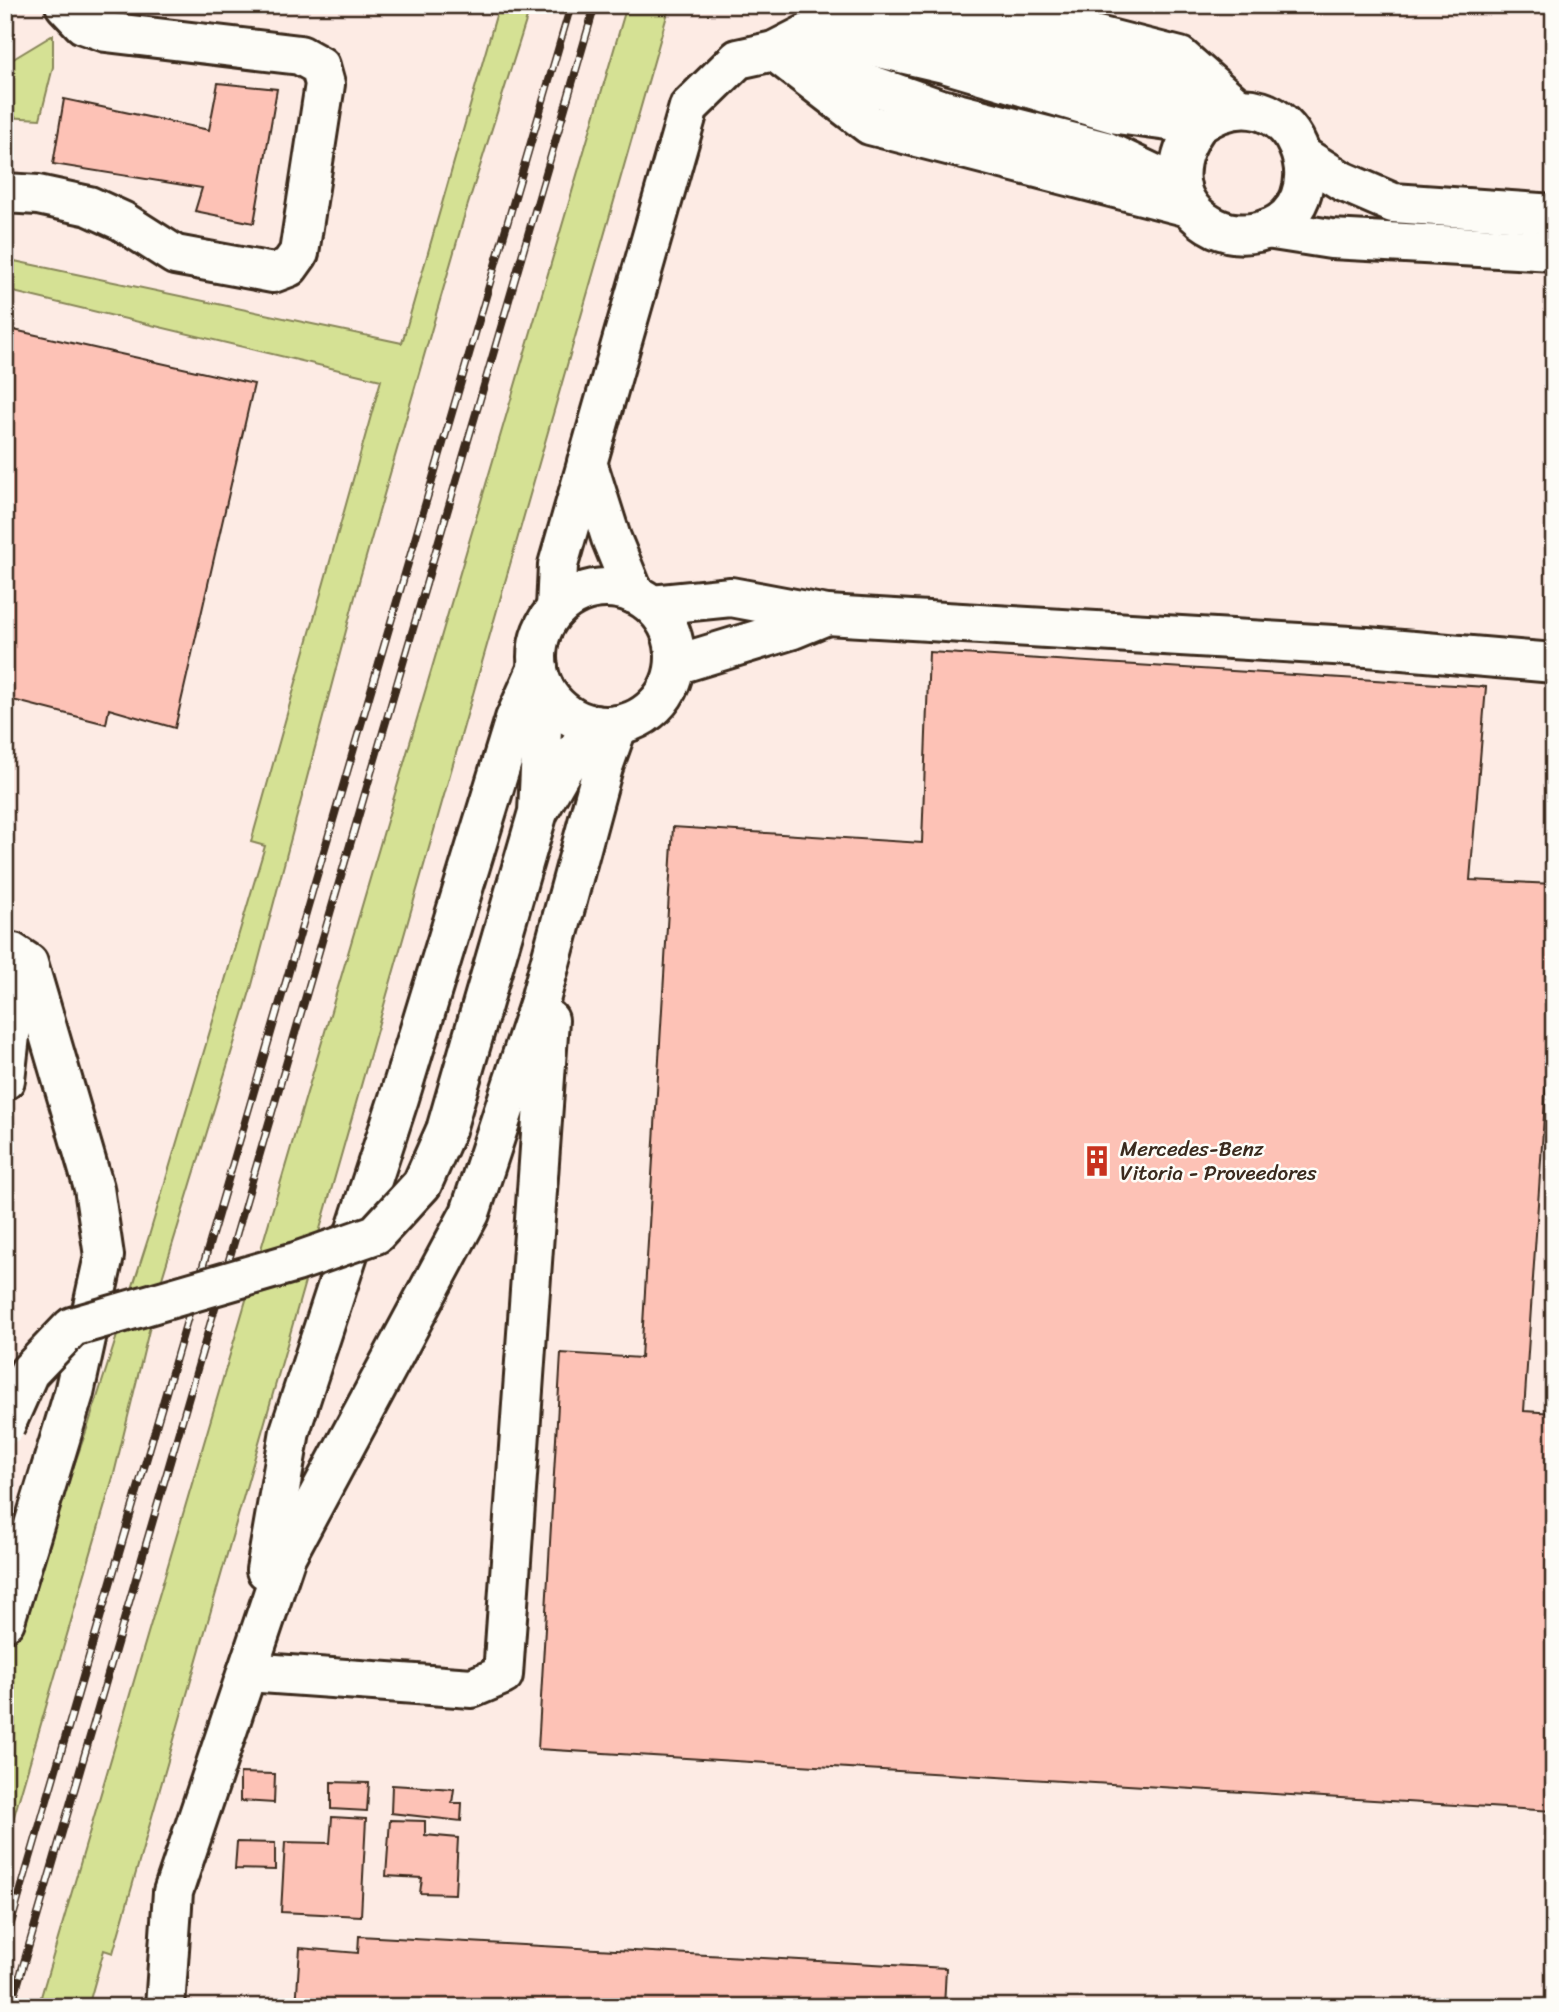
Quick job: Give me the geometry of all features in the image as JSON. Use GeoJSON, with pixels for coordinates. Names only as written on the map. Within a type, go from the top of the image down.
{"type":"FeatureCollection","features":[{"type":"Feature","properties":{"kind":"lane"},"geometry":{"type":"LineString","coordinates":[[5,193],[38,195],[89,206],[122,221],[175,255],[273,273],[289,267],[299,253],[325,84],[320,66],[300,55],[106,32],[83,23],[65,5]]}},
{"type":"Feature","properties":{"kind":"lane"},"geometry":{"type":"LineString","coordinates":[[975,5],[1180,57],[1217,115]]}},
{"type":"Feature","properties":{"kind":"lane"},"geometry":{"type":"LineString","coordinates":[[556,609],[558,565],[690,107],[738,59],[774,51],[811,32],[889,13],[961,30],[1167,92],[1217,115]]}},
{"type":"Feature","properties":{"kind":"lane"},"geometry":{"type":"LineString","coordinates":[[774,51],[937,108],[1105,151],[1185,197],[1204,222],[1224,232],[1245,234],[1267,229],[1284,218],[1297,200],[1304,180],[1304,157],[1295,137],[1280,120],[1260,110],[1217,115],[1117,114],[944,63],[811,32]]}},
{"type":"Feature","properties":{"kind":"lane"},"geometry":{"type":"LineString","coordinates":[[1185,197],[1179,164],[1185,143],[1217,115]]}},
{"type":"Feature","properties":{"kind":"lane"},"geometry":{"type":"LineString","coordinates":[[1304,157],[1342,181],[1393,203],[1554,214]]}},
{"type":"Feature","properties":{"kind":"lane"},"geometry":{"type":"LineString","coordinates":[[1267,229],[1331,239],[1554,251]]}},
{"type":"Feature","properties":{"kind":"lane"},"geometry":{"type":"LineString","coordinates":[[541,678],[556,705],[574,718],[606,725],[639,718],[656,705],[669,687],[675,665],[670,632],[643,599],[611,538],[587,462]]}},
{"type":"Feature","properties":{"kind":"lane"},"geometry":{"type":"LineString","coordinates":[[538,812],[541,678],[538,647],[544,626],[556,609],[573,596],[593,589],[614,588],[643,599],[731,597],[827,615],[1367,647],[1554,663]]}},
{"type":"Feature","properties":{"kind":"lane"},"geometry":{"type":"LineString","coordinates":[[675,665],[793,629],[827,615]]}},
{"type":"Feature","properties":{"kind":"lane"},"geometry":{"type":"LineString","coordinates":[[247,1672],[290,1432],[399,1098],[516,719],[541,678]]}},
{"type":"Feature","properties":{"kind":"lane"},"geometry":{"type":"LineString","coordinates":[[5,1426],[29,1372],[72,1327],[296,1262],[376,1234],[422,1184],[446,1129],[538,812],[562,770],[606,725]]}},
{"type":"Feature","properties":{"kind":"lane"},"geometry":{"type":"LineString","coordinates":[[161,2002],[173,1892],[286,1556],[470,1213],[548,971],[603,767],[606,725]]}},
{"type":"Feature","properties":{"kind":"lane"},"geometry":{"type":"LineString","coordinates":[[5,1080],[14,1000],[9,943]]}},
{"type":"Feature","properties":{"kind":"lane"},"geometry":{"type":"LineString","coordinates":[[5,1621],[74,1393],[104,1256],[94,1188],[28,963],[9,943]]}},
{"type":"Feature","properties":{"kind":"lane"},"geometry":{"type":"LineString","coordinates":[[247,1672],[472,1688],[503,1675],[548,1034],[548,971]]}},
{"type":"Feature","properties":{"kind":"shaded area"},"geometry":{"type":"Polygon","coordinates":[[[5,5],[499,5],[402,343],[251,841],[265,845],[149,1236],[88,1426],[5,1659],[5,5]]]}},
{"type":"Feature","properties":{"kind":"shaded area"},"geometry":{"type":"Polygon","coordinates":[[[531,5],[627,5],[38,2007],[5,2007],[5,1847],[114,1474],[160,1286],[252,985],[360,578],[464,217],[531,5]]]}},
{"type":"Feature","properties":{"kind":"shaded area"},"geometry":{"type":"Polygon","coordinates":[[[666,5],[1554,5],[1554,2007],[88,2007],[104,1950],[113,1952],[601,246],[666,5]]]}},
{"type":"Feature","properties":{"kind":"green space"},"geometry":{"type":"Polygon","coordinates":[[[499,5],[531,5],[464,217],[360,578],[252,985],[160,1285],[114,1474],[5,1847],[5,1659],[88,1426],[149,1236],[265,846],[251,842],[381,380],[5,290],[5,259],[402,343],[499,5]]]}},
{"type":"Feature","properties":{"kind":"green space"},"geometry":{"type":"Polygon","coordinates":[[[627,5],[670,5],[113,1953],[104,1950],[88,2007],[38,2007],[627,5]]]}},
{"type":"Feature","properties":{"kind":"green space"},"geometry":{"type":"Polygon","coordinates":[[[53,35],[53,67],[40,119],[5,117],[5,64],[53,35]]]}},
{"type":"Feature","properties":{"kind":"building"},"geometry":{"type":"Polygon","coordinates":[[[218,83],[277,89],[254,223],[195,211],[202,188],[53,164],[64,99],[209,130],[218,83]]]}},
{"type":"Feature","properties":{"kind":"building"},"geometry":{"type":"Polygon","coordinates":[[[5,328],[254,384],[175,728],[109,709],[106,724],[5,698],[5,328]]]}},
{"type":"Feature","properties":{"kind":"building","name":"Mercedes-Benz Vitoria - Proveedores"},"geometry":{"type":"Polygon","coordinates":[[[929,652],[1486,687],[1470,880],[1554,884],[1554,968],[1524,1411],[1554,1413],[1554,1811],[538,1749],[561,1353],[641,1358],[673,827],[922,843],[929,652]]]}},
{"type":"Feature","properties":{"kind":"building"},"geometry":{"type":"Polygon","coordinates":[[[240,1773],[275,1774],[274,1803],[240,1801],[240,1773]]]}},
{"type":"Feature","properties":{"kind":"building"},"geometry":{"type":"Polygon","coordinates":[[[331,1782],[369,1783],[367,1811],[331,1809],[331,1782]]]}},
{"type":"Feature","properties":{"kind":"building"},"geometry":{"type":"Polygon","coordinates":[[[392,1785],[454,1789],[452,1803],[462,1803],[461,1821],[391,1813],[392,1785]]]}},
{"type":"Feature","properties":{"kind":"building"},"geometry":{"type":"Polygon","coordinates":[[[332,1817],[366,1819],[361,1916],[281,1912],[285,1842],[330,1843],[332,1817]]]}},
{"type":"Feature","properties":{"kind":"building"},"geometry":{"type":"Polygon","coordinates":[[[390,1820],[425,1821],[425,1835],[458,1838],[455,1894],[420,1893],[422,1878],[386,1876],[390,1820]]]}},
{"type":"Feature","properties":{"kind":"building"},"geometry":{"type":"Polygon","coordinates":[[[237,1842],[275,1843],[275,1870],[235,1869],[237,1842]]]}},
{"type":"Feature","properties":{"kind":"building"},"geometry":{"type":"Polygon","coordinates":[[[359,1936],[946,1968],[944,2007],[296,2007],[300,1948],[358,1953],[359,1936]]]}},
{"type":"Feature","properties":{"kind":"railway"},"geometry":{"type":"LineString","coordinates":[[5,1944],[571,5]]}},
{"type":"Feature","properties":{"kind":"railway"},"geometry":{"type":"LineString","coordinates":[[11,2007],[595,5]]}},
{"type":"Feature","properties":{"kind":"place","name":"Mercedes-Benz Vitoria - Proveedores"},"geometry":{"type":"Point","coordinates":[1097,1161]}}]}
